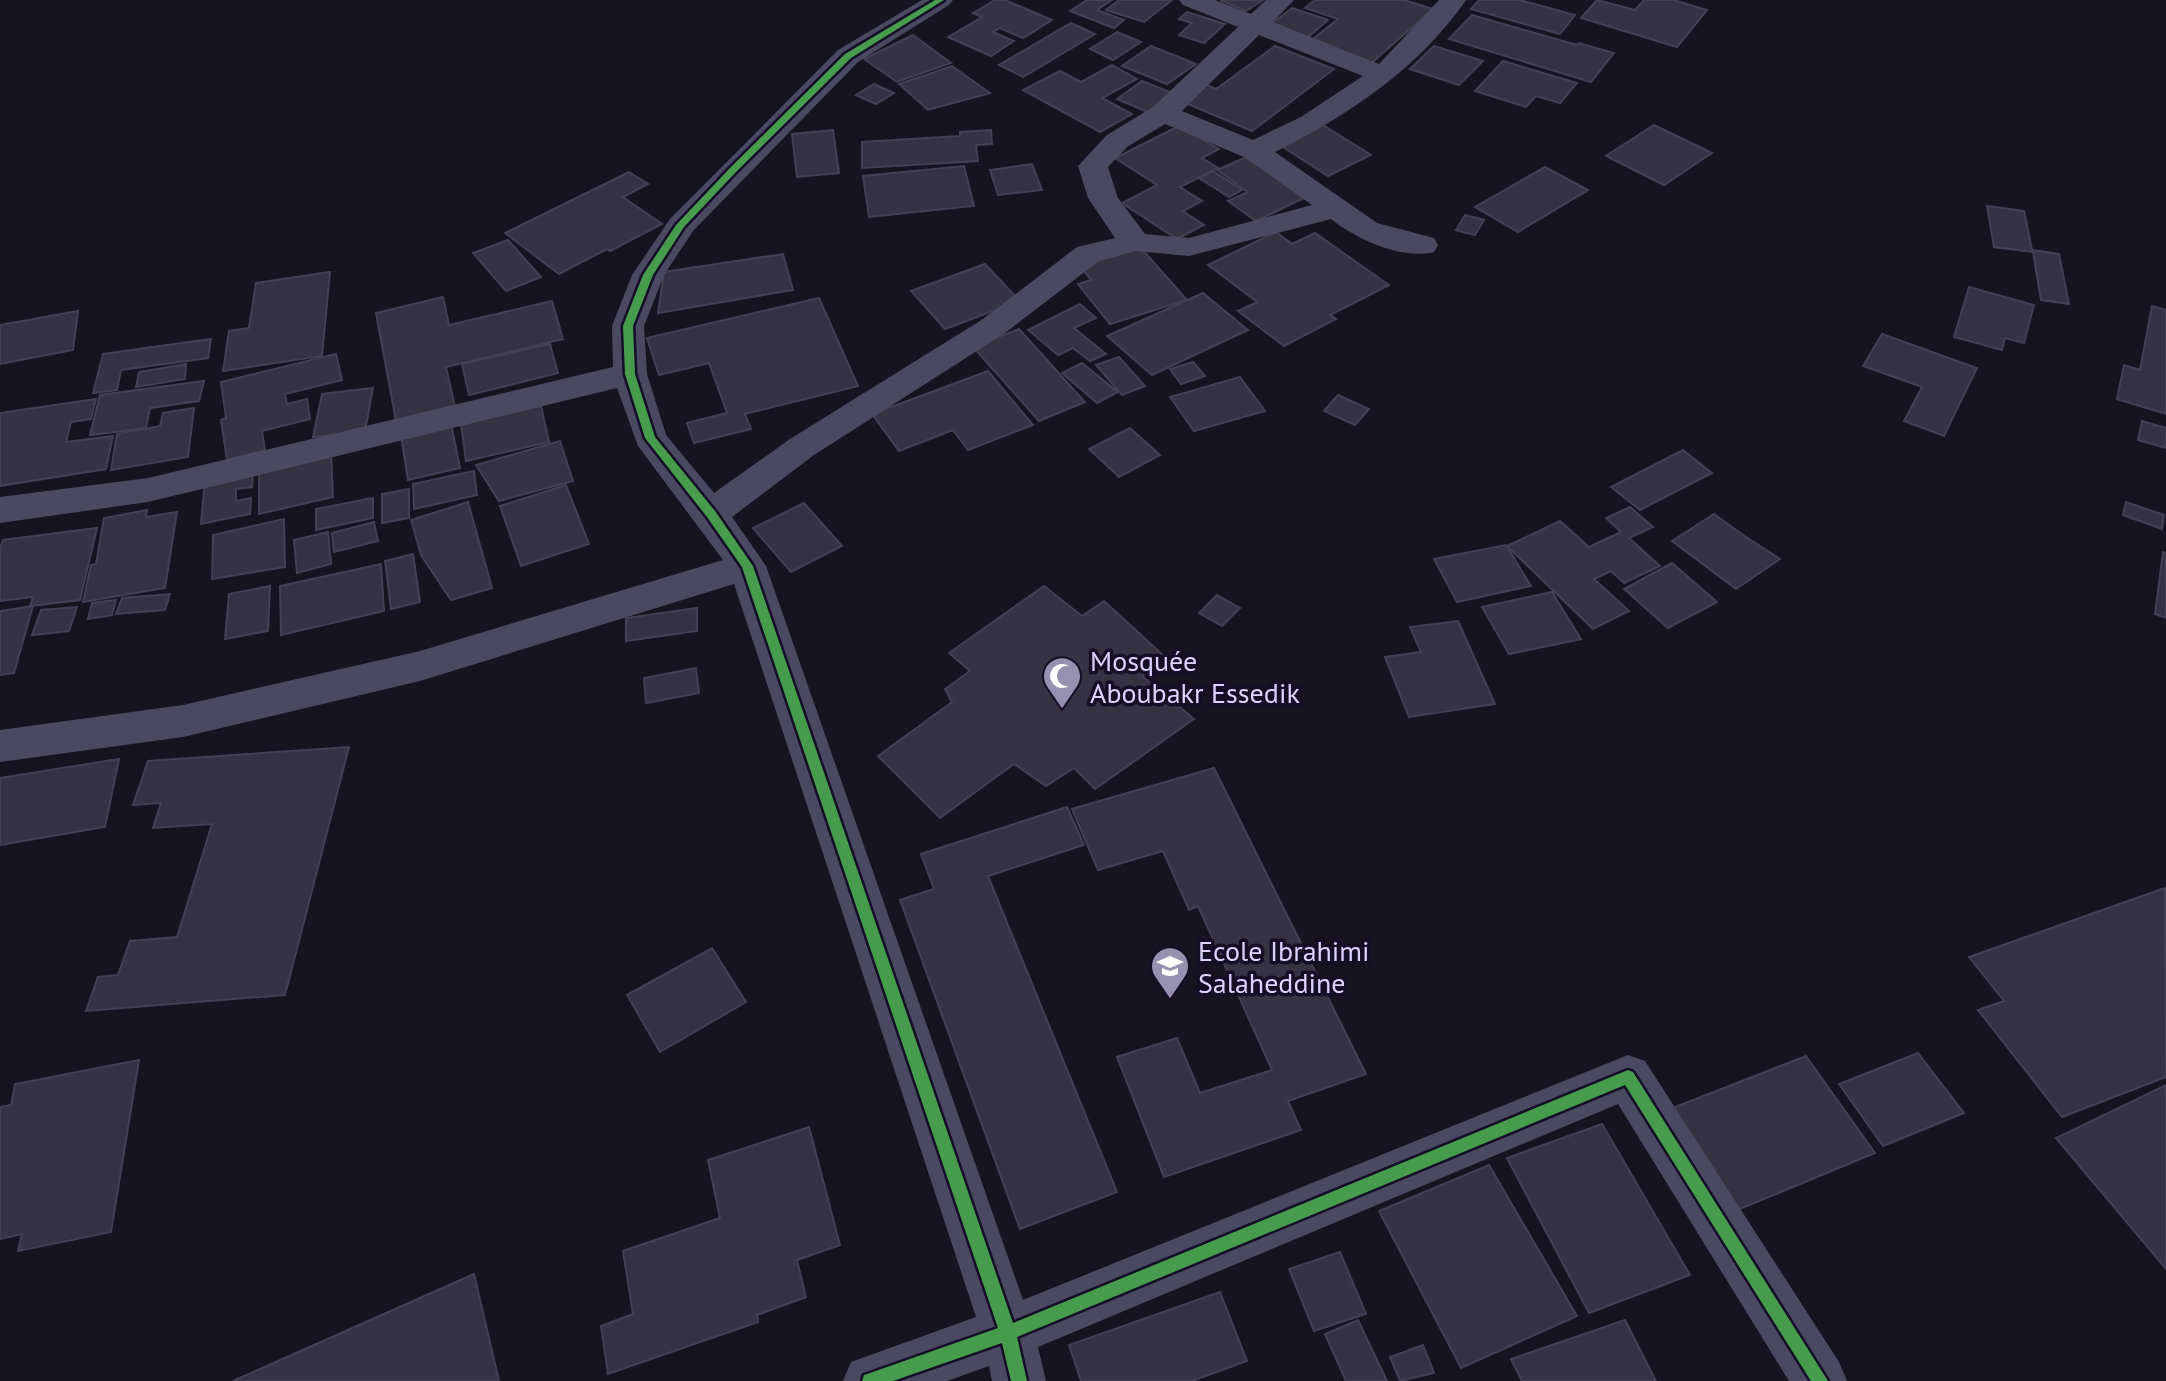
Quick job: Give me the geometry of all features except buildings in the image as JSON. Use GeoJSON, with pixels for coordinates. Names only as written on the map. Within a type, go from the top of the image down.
{"type":"FeatureCollection","features":[{"type":"Feature","properties":{"kind":"street"},"geometry":{"type":"LineString","coordinates":[[940,0],[848,56],[681,225],[648,275],[628,326],[630,374],[650,438],[711,514],[747,566],[1008,1333],[1019,1381]]}},
{"type":"Feature","properties":{"kind":"street"},"geometry":{"type":"LineString","coordinates":[[1192,0],[1384,75]]}},
{"type":"Feature","properties":{"kind":"street"},"geometry":{"type":"LineString","coordinates":[[1136,242],[1114,220],[1109,206],[1096,188],[1093,166],[1117,141],[1163,113],[1281,0]]}},
{"type":"Feature","properties":{"kind":"street"},"geometry":{"type":"LineString","coordinates":[[1254,151],[1311,123],[1384,75],[1453,0]]}},
{"type":"Feature","properties":{"kind":"street"},"geometry":{"type":"LineString","coordinates":[[1163,113],[1254,151],[1355,224],[1385,239],[1423,245]]}},
{"type":"Feature","properties":{"kind":"street"},"geometry":{"type":"LineString","coordinates":[[711,514],[802,447],[994,326],[1088,254],[1136,242],[1189,247],[1336,208]]}},
{"type":"Feature","properties":{"kind":"street"},"geometry":{"type":"LineString","coordinates":[[0,510],[148,490],[630,374]]}},
{"type":"Feature","properties":{"kind":"street"},"geometry":{"type":"LineString","coordinates":[[0,746],[183,721],[420,666],[747,566]]}},
{"type":"Feature","properties":{"kind":"street"},"geometry":{"type":"LineString","coordinates":[[870,1381],[1008,1333],[1628,1077],[1820,1381]]}},
{"type":"Feature","properties":{"kind":"cycle path"},"geometry":{"type":"LineString","coordinates":[[940,0],[848,56],[681,225],[648,275],[628,326],[630,374],[650,438],[711,514],[747,566],[1008,1333],[1019,1381]]}},
{"type":"Feature","properties":{"kind":"cycle path"},"geometry":{"type":"LineString","coordinates":[[870,1381],[1008,1333],[1628,1077],[1820,1381]]}},
{"type":"Feature","properties":{"kind":"place","name":"Mosquée Aboubakr Essedik"},"geometry":{"type":"Point","coordinates":[1062,710]}},
{"type":"Feature","properties":{"kind":"place","name":"Ecole Ibrahimi Salaheddine"},"geometry":{"type":"Point","coordinates":[1170,1000]}}]}
